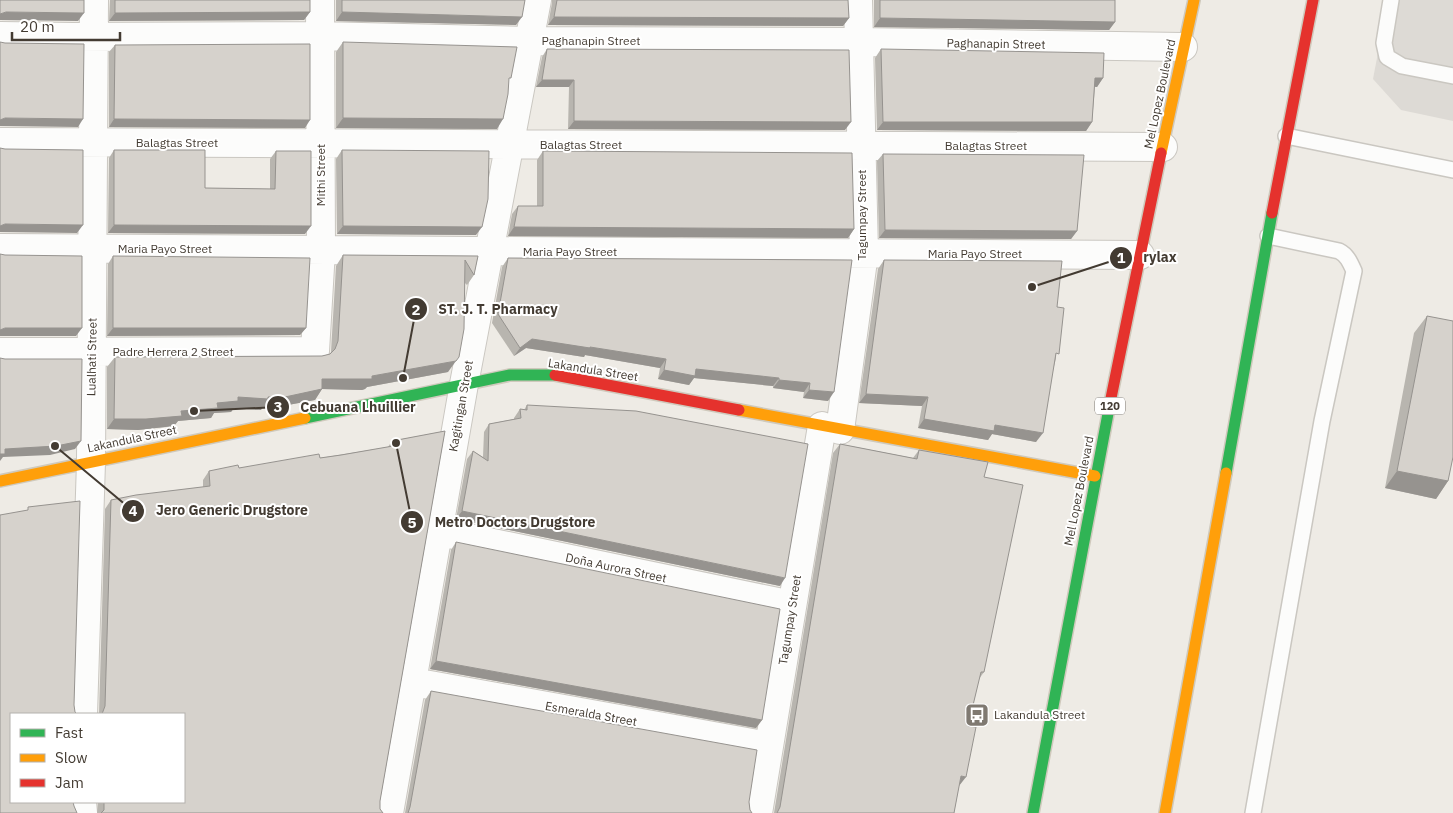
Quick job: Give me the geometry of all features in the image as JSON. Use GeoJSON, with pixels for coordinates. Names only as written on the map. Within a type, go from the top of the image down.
{"type":"FeatureCollection","features":[{"type":"Feature","properties":{"kind":"main road","name":"Mel Lopez Boulevard"},"geometry":{"type":"LineString","coordinates":[[1032,813],[1095,476],[1194,0]]}},
{"type":"Feature","properties":{"kind":"main road"},"geometry":{"type":"LineString","coordinates":[[1165,813],[1286,136],[1313,0]]}},
{"type":"Feature","properties":{"kind":"main road","name":"Lakandula Street"},"geometry":{"type":"LineString","coordinates":[[0,482],[510,375],[556,375],[1095,476]]}},
{"type":"Feature","properties":{"kind":"street","name":"Lualhati Street"},"geometry":{"type":"LineString","coordinates":[[83,713],[91,462],[94,0]]}},
{"type":"Feature","properties":{"kind":"street","name":"Mithi Street"},"geometry":{"type":"LineString","coordinates":[[315,351],[321,250],[320,0]]}},
{"type":"Feature","properties":{"kind":"street","name":"Kagitingan Street"},"geometry":{"type":"LineString","coordinates":[[389,813],[440,532],[464,384],[537,0]]}},
{"type":"Feature","properties":{"kind":"street","name":"Tagumpay Street"},"geometry":{"type":"LineString","coordinates":[[758,813],[792,605],[831,428],[864,253],[858,0]]}},
{"type":"Feature","properties":{"kind":"street","name":"Paghanapin Street"},"geometry":{"type":"LineString","coordinates":[[0,36],[319,36],[529,41],[859,42],[1183,47]]}},
{"type":"Feature","properties":{"kind":"street","name":"Balagtas Street"},"geometry":{"type":"LineString","coordinates":[[0,142],[1163,147]]}},
{"type":"Feature","properties":{"kind":"street","name":"Maria Payo Street"},"geometry":{"type":"LineString","coordinates":[[0,248],[1140,255]]}},
{"type":"Feature","properties":{"kind":"street","name":"Padre Herrera 2 Street"},"geometry":{"type":"LineString","coordinates":[[0,352],[315,351]]}},
{"type":"Feature","properties":{"kind":"street","name":"Doña Aurora Street"},"geometry":{"type":"LineString","coordinates":[[440,532],[792,605]]}},
{"type":"Feature","properties":{"kind":"street","name":"Esmeralda Street"},"geometry":{"type":"LineString","coordinates":[[412,682],[769,746]]}},
{"type":"Feature","properties":{"kind":"lane"},"geometry":{"type":"LineString","coordinates":[[1391,0],[1384,43],[1387,57],[1402,66],[1453,76]]}},
{"type":"Feature","properties":{"kind":"lane"},"geometry":{"type":"LineString","coordinates":[[1286,136],[1453,170]]}},
{"type":"Feature","properties":{"kind":"lane"},"geometry":{"type":"LineString","coordinates":[[1253,813],[1322,421],[1354,271],[1349,260],[1339,251],[1268,236]]}},
{"type":"Feature","properties":{"kind":"shaded area"},"geometry":{"type":"Polygon","coordinates":[[[1388,0],[1453,0],[1453,121],[1401,110],[1373,79],[1388,0]]]}},
{"type":"Feature","properties":{"kind":"building"},"geometry":{"type":"Polygon","coordinates":[[[0,0],[84,0],[84,13],[6,12],[0,14],[0,0]]]}},
{"type":"Feature","properties":{"kind":"building"},"geometry":{"type":"Polygon","coordinates":[[[115,0],[310,0],[310,12],[115,13],[115,0]]]}},
{"type":"Feature","properties":{"kind":"building"},"geometry":{"type":"Polygon","coordinates":[[[342,0],[525,0],[522,17],[342,12],[342,0]]]}},
{"type":"Feature","properties":{"kind":"building"},"geometry":{"type":"Polygon","coordinates":[[[557,0],[848,0],[849,18],[554,17],[557,0]]]}},
{"type":"Feature","properties":{"kind":"building"},"geometry":{"type":"Polygon","coordinates":[[[880,0],[1115,0],[1115,22],[880,18],[880,0]]]}},
{"type":"Feature","properties":{"kind":"building"},"geometry":{"type":"Polygon","coordinates":[[[0,42],[84,44],[83,119],[5,118],[0,120],[0,42]]]}},
{"type":"Feature","properties":{"kind":"building"},"geometry":{"type":"Polygon","coordinates":[[[343,42],[517,47],[511,78],[509,78],[503,119],[343,118],[343,42]]]}},
{"type":"Feature","properties":{"kind":"building"},"geometry":{"type":"Polygon","coordinates":[[[310,44],[310,120],[114,119],[115,45],[310,44]]]}},
{"type":"Feature","properties":{"kind":"building"},"geometry":{"type":"Polygon","coordinates":[[[547,49],[849,50],[851,122],[574,121],[574,80],[542,80],[547,49]]]}},
{"type":"Feature","properties":{"kind":"building"},"geometry":{"type":"Polygon","coordinates":[[[881,49],[1104,53],[1103,78],[1095,78],[1092,122],[883,122],[881,49]]]}},
{"type":"Feature","properties":{"kind":"building"},"geometry":{"type":"Polygon","coordinates":[[[0,148],[83,150],[83,225],[5,224],[0,226],[0,148]]]}},
{"type":"Feature","properties":{"kind":"building"},"geometry":{"type":"Polygon","coordinates":[[[114,150],[205,150],[205,188],[275,189],[276,151],[311,151],[311,226],[114,225],[114,150]]]}},
{"type":"Feature","properties":{"kind":"building"},"geometry":{"type":"Polygon","coordinates":[[[342,150],[489,151],[488,199],[482,227],[343,226],[342,150]]]}},
{"type":"Feature","properties":{"kind":"building"},"geometry":{"type":"Polygon","coordinates":[[[543,151],[852,153],[854,229],[514,227],[518,206],[543,206],[543,151]]]}},
{"type":"Feature","properties":{"kind":"building"},"geometry":{"type":"Polygon","coordinates":[[[883,154],[1084,155],[1077,231],[885,230],[883,154]]]}},
{"type":"Feature","properties":{"kind":"building"},"geometry":{"type":"Polygon","coordinates":[[[0,254],[82,256],[82,328],[5,328],[0,330],[0,254]]]}},
{"type":"Feature","properties":{"kind":"building"},"geometry":{"type":"Polygon","coordinates":[[[343,255],[478,256],[474,275],[465,260],[464,329],[459,357],[456,361],[372,376],[372,379],[322,379],[322,389],[285,397],[268,397],[268,399],[238,397],[238,401],[217,403],[218,408],[181,411],[182,416],[114,419],[115,357],[322,356],[330,354],[335,349],[338,341],[343,255]]]}},
{"type":"Feature","properties":{"kind":"building"},"geometry":{"type":"Polygon","coordinates":[[[113,256],[310,258],[306,328],[113,328],[113,256]]]}},
{"type":"Feature","properties":{"kind":"building"},"geometry":{"type":"Polygon","coordinates":[[[508,258],[852,260],[834,392],[809,390],[810,383],[779,380],[779,378],[696,369],[695,376],[664,370],[666,359],[590,347],[532,339],[520,348],[498,314],[508,258]]]}},
{"type":"Feature","properties":{"kind":"building"},"geometry":{"type":"Polygon","coordinates":[[[884,260],[1062,261],[1057,307],[1064,308],[1059,354],[1056,353],[1043,433],[995,425],[994,431],[924,419],[928,397],[866,394],[884,260]]]}},
{"type":"Feature","properties":{"kind":"building"},"geometry":{"type":"Polygon","coordinates":[[[1427,316],[1453,321],[1453,457],[1448,481],[1397,471],[1427,316]]]}},
{"type":"Feature","properties":{"kind":"building"},"geometry":{"type":"Polygon","coordinates":[[[0,358],[82,359],[81,441],[56,446],[5,449],[5,454],[0,454],[0,358]]]}},
{"type":"Feature","properties":{"kind":"building"},"geometry":{"type":"Polygon","coordinates":[[[527,405],[636,411],[808,444],[785,578],[462,511],[473,451],[488,461],[489,424],[521,418],[520,409],[527,410],[527,405]]]}},
{"type":"Feature","properties":{"kind":"building"},"geometry":{"type":"Polygon","coordinates":[[[445,431],[380,801],[380,809],[383,813],[101,813],[104,810],[104,803],[185,803],[185,713],[102,713],[105,706],[111,500],[210,486],[209,471],[238,465],[239,468],[319,454],[320,458],[341,455],[393,446],[392,441],[445,431]]]}},
{"type":"Feature","properties":{"kind":"building"},"geometry":{"type":"Polygon","coordinates":[[[840,444],[917,459],[919,450],[988,462],[984,477],[1023,485],[984,672],[981,672],[968,726],[976,727],[966,777],[961,776],[954,813],[777,813],[780,807],[840,444]]]}},
{"type":"Feature","properties":{"kind":"building"},"geometry":{"type":"Polygon","coordinates":[[[80,501],[74,705],[76,713],[10,713],[10,803],[73,803],[77,813],[0,813],[0,515],[28,510],[28,507],[80,501]]]}},
{"type":"Feature","properties":{"kind":"building"},"geometry":{"type":"Polygon","coordinates":[[[456,542],[780,609],[762,720],[436,661],[456,542]]]}},
{"type":"Feature","properties":{"kind":"building"},"geometry":{"type":"Polygon","coordinates":[[[431,691],[757,750],[749,802],[752,813],[408,813],[431,691]]]}},
{"type":"Feature","properties":{"kind":"traffic: fast"},"geometry":{"type":"LineString","coordinates":[[1226,473],[1272,213]]}},
{"type":"Feature","properties":{"kind":"traffic: fast"},"geometry":{"type":"LineString","coordinates":[[305,418],[510,375],[555,375]]}},
{"type":"Feature","properties":{"kind":"traffic: fast"},"geometry":{"type":"LineString","coordinates":[[1033,813],[1110,403]]}},
{"type":"Feature","properties":{"kind":"traffic: slow"},"geometry":{"type":"LineString","coordinates":[[1161,153],[1194,0]]}},
{"type":"Feature","properties":{"kind":"traffic: slow"},"geometry":{"type":"LineString","coordinates":[[739,410],[1095,476]]}},
{"type":"Feature","properties":{"kind":"traffic: slow"},"geometry":{"type":"LineString","coordinates":[[0,481],[305,418]]}},
{"type":"Feature","properties":{"kind":"traffic: slow"},"geometry":{"type":"LineString","coordinates":[[1165,813],[1226,473]]}},
{"type":"Feature","properties":{"kind":"traffic: jam"},"geometry":{"type":"LineString","coordinates":[[1272,213],[1313,0]]}},
{"type":"Feature","properties":{"kind":"traffic: jam"},"geometry":{"type":"LineString","coordinates":[[1110,403],[1161,153]]}},
{"type":"Feature","properties":{"kind":"traffic: jam"},"geometry":{"type":"LineString","coordinates":[[555,375],[739,410]]}},
{"type":"Feature","properties":{"kind":"place","name":"rylax"},"geometry":{"type":"Point","coordinates":[1032,287]}},
{"type":"Feature","properties":{"kind":"place","name":"ST. J. T. Pharmacy"},"geometry":{"type":"Point","coordinates":[403,378]}},
{"type":"Feature","properties":{"kind":"place","name":"Cebuana Lhuillier"},"geometry":{"type":"Point","coordinates":[194,411]}},
{"type":"Feature","properties":{"kind":"place","name":"Metro Doctors Drugstore"},"geometry":{"type":"Point","coordinates":[396,443]}},
{"type":"Feature","properties":{"kind":"place","name":"Jero Generic Drugstore"},"geometry":{"type":"Point","coordinates":[55,446]}},
{"type":"Feature","properties":{"kind":"place","name":"Lakandula Street"},"geometry":{"type":"Point","coordinates":[977,715]}}]}
